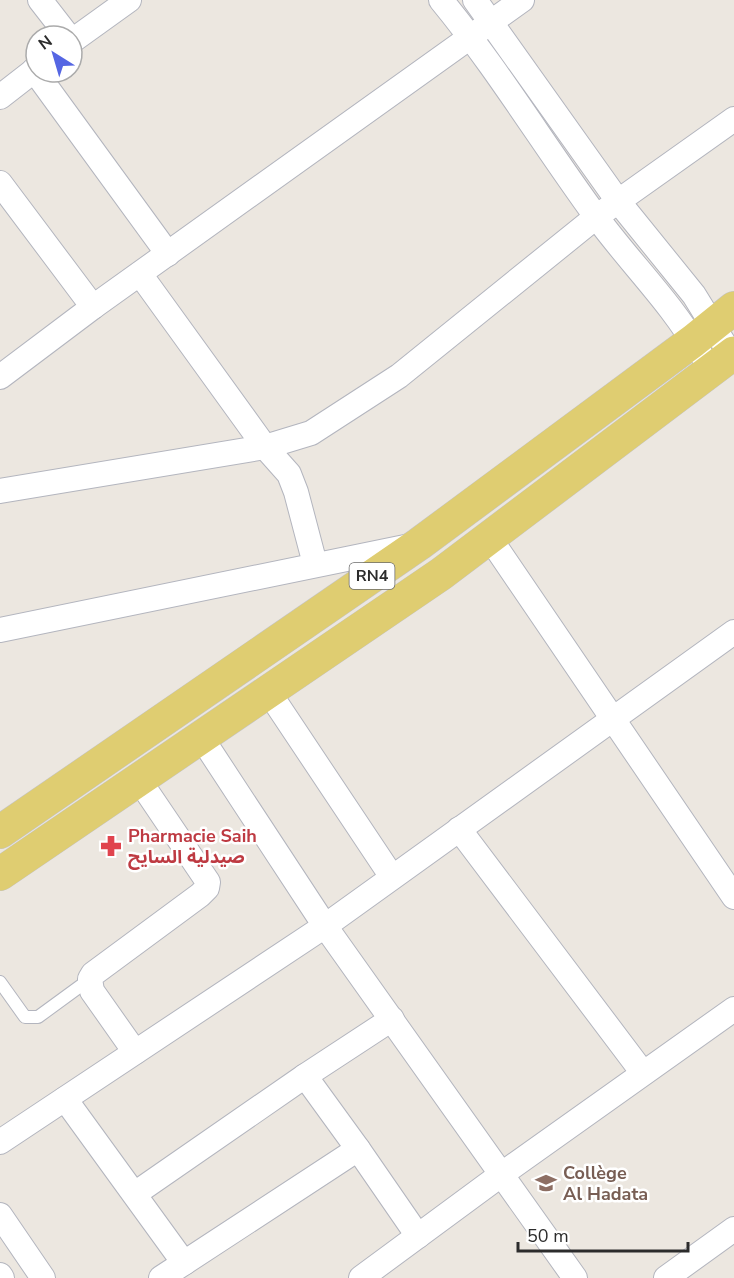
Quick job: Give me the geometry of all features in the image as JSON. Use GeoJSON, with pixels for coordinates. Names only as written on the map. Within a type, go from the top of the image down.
{"type":"FeatureCollection","features":[{"type":"Feature","properties":{"kind":"main road","name":"RN4"},"geometry":{"type":"LineString","coordinates":[[0,832],[419,544],[714,324]]}},
{"type":"Feature","properties":{"kind":"main road","name":"RN4"},"geometry":{"type":"LineString","coordinates":[[0,874],[441,574],[725,360]]}},
{"type":"Feature","properties":{"kind":"street"},"geometry":{"type":"LineString","coordinates":[[40,0],[59,24]]}},
{"type":"Feature","properties":{"kind":"street"},"geometry":{"type":"LineString","coordinates":[[84,32],[129,0]]}},
{"type":"Feature","properties":{"kind":"street"},"geometry":{"type":"LineString","coordinates":[[441,0],[470,36],[596,217],[714,324]]}},
{"type":"Feature","properties":{"kind":"street"},"geometry":{"type":"LineString","coordinates":[[475,0],[618,201],[714,324],[725,360]]}},
{"type":"Feature","properties":{"kind":"street"},"geometry":{"type":"LineString","coordinates":[[0,378],[93,307],[522,0]]}},
{"type":"Feature","properties":{"kind":"street"},"geometry":{"type":"LineString","coordinates":[[0,97],[24,78]]}},
{"type":"Feature","properties":{"kind":"street"},"geometry":{"type":"LineString","coordinates":[[45,84],[168,254]]}},
{"type":"Feature","properties":{"kind":"street"},"geometry":{"type":"LineString","coordinates":[[0,491],[266,447],[311,433],[399,376],[596,217],[734,118]]}},
{"type":"Feature","properties":{"kind":"street"},"geometry":{"type":"LineString","coordinates":[[0,183],[93,307]]}},
{"type":"Feature","properties":{"kind":"street"},"geometry":{"type":"LineString","coordinates":[[140,274],[266,447],[280,461],[296,492],[315,564]]}},
{"type":"Feature","properties":{"kind":"street"},"geometry":{"type":"LineString","coordinates":[[489,537],[734,897]]}},
{"type":"Feature","properties":{"kind":"street"},"geometry":{"type":"LineString","coordinates":[[0,630],[419,544]]}},
{"type":"Feature","properties":{"kind":"street"},"geometry":{"type":"LineString","coordinates":[[0,1142],[325,926],[734,632]]}},
{"type":"Feature","properties":{"kind":"street"},"geometry":{"type":"LineString","coordinates":[[268,691],[392,877]]}},
{"type":"Feature","properties":{"kind":"street"},"geometry":{"type":"LineString","coordinates":[[201,737],[325,926],[502,1173],[564,1274]]}},
{"type":"Feature","properties":{"kind":"street"},"geometry":{"type":"LineString","coordinates":[[135,1052],[92,991],[90,979],[93,974],[207,888],[208,882],[139,780]]}},
{"type":"Feature","properties":{"kind":"street"},"geometry":{"type":"LineString","coordinates":[[459,830],[643,1073]]}},
{"type":"Feature","properties":{"kind":"street"},"geometry":{"type":"LineString","coordinates":[[361,1278],[502,1173],[734,1009]]}},
{"type":"Feature","properties":{"kind":"street"},"geometry":{"type":"LineString","coordinates":[[136,1193],[392,1019]]}},
{"type":"Feature","properties":{"kind":"street"},"geometry":{"type":"LineString","coordinates":[[305,1076],[418,1236]]}},
{"type":"Feature","properties":{"kind":"street"},"geometry":{"type":"LineString","coordinates":[[65,1099],[136,1193],[184,1263]]}},
{"type":"Feature","properties":{"kind":"street"},"geometry":{"type":"LineString","coordinates":[[161,1278],[358,1149]]}},
{"type":"Feature","properties":{"kind":"street"},"geometry":{"type":"LineString","coordinates":[[0,1215],[43,1278]]}},
{"type":"Feature","properties":{"kind":"street"},"geometry":{"type":"LineString","coordinates":[[666,1278],[734,1229]]}},
{"type":"Feature","properties":{"kind":"lane"},"geometry":{"type":"LineString","coordinates":[[0,982],[25,1017],[38,1017],[90,979]]}},
{"type":"Feature","properties":{"kind":"place","name":"Pharmacie Saih صيدلية السايح"},"geometry":{"type":"Point","coordinates":[111,846]}},
{"type":"Feature","properties":{"kind":"place","name":"Collège Al Hadata"},"geometry":{"type":"Point","coordinates":[546,1183]}}]}
